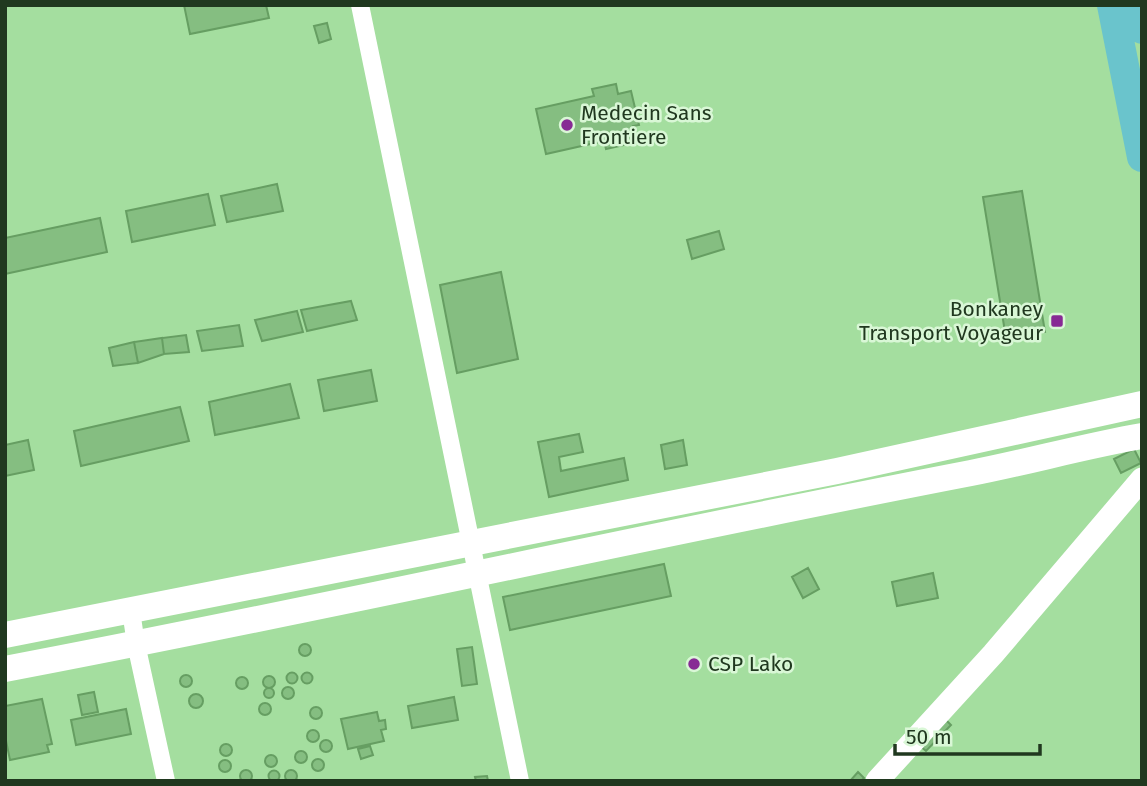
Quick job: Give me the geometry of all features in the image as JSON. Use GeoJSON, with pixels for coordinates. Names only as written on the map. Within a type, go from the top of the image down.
{"type":"FeatureCollection","features":[{"type":"Feature","properties":{"kind":"highway"},"geometry":{"type":"LineString","coordinates":[[1112,5],[1142,156]]}},
{"type":"Feature","properties":{"kind":"highway"},"geometry":{"type":"LineString","coordinates":[[1137,5],[1142,29]]}},
{"type":"Feature","properties":{"kind":"main road"},"geometry":{"type":"LineString","coordinates":[[5,635],[836,471],[1142,404]]}},
{"type":"Feature","properties":{"kind":"main road"},"geometry":{"type":"LineString","coordinates":[[5,669],[988,470],[1142,436]]}},
{"type":"Feature","properties":{"kind":"street"},"geometry":{"type":"LineString","coordinates":[[360,5],[520,781]]}},
{"type":"Feature","properties":{"kind":"street"},"geometry":{"type":"LineString","coordinates":[[877,781],[993,654],[1142,479]]}},
{"type":"Feature","properties":{"kind":"street"},"geometry":{"type":"LineString","coordinates":[[131,611],[166,781]]}},
{"type":"Feature","properties":{"kind":"building"},"geometry":{"type":"Polygon","coordinates":[[[184,5],[266,5],[269,18],[190,34],[184,5]]]}},
{"type":"Feature","properties":{"kind":"building"},"geometry":{"type":"Polygon","coordinates":[[[327,23],[331,39],[319,43],[314,26],[327,23]]]}},
{"type":"Feature","properties":{"kind":"building"},"geometry":{"type":"Polygon","coordinates":[[[616,84],[618,94],[631,91],[639,125],[633,126],[637,142],[606,149],[604,141],[546,154],[536,109],[594,96],[592,89],[616,84]]]}},
{"type":"Feature","properties":{"kind":"building"},"geometry":{"type":"Polygon","coordinates":[[[277,184],[283,211],[227,222],[221,196],[277,184]]]}},
{"type":"Feature","properties":{"kind":"building"},"geometry":{"type":"Polygon","coordinates":[[[1022,191],[1045,332],[1006,338],[983,197],[1022,191]]]}},
{"type":"Feature","properties":{"kind":"building"},"geometry":{"type":"Polygon","coordinates":[[[208,194],[215,225],[132,242],[126,211],[208,194]]]}},
{"type":"Feature","properties":{"kind":"building"},"geometry":{"type":"Polygon","coordinates":[[[100,218],[107,252],[5,274],[5,238],[100,218]]]}},
{"type":"Feature","properties":{"kind":"building"},"geometry":{"type":"Polygon","coordinates":[[[719,231],[724,249],[692,259],[687,240],[719,231]]]}},
{"type":"Feature","properties":{"kind":"building"},"geometry":{"type":"Polygon","coordinates":[[[501,272],[518,359],[457,373],[440,285],[501,272]]]}},
{"type":"Feature","properties":{"kind":"building"},"geometry":{"type":"Polygon","coordinates":[[[351,301],[357,320],[307,331],[301,310],[351,301]]]}},
{"type":"Feature","properties":{"kind":"building"},"geometry":{"type":"Polygon","coordinates":[[[297,311],[303,332],[262,341],[255,320],[297,311]]]}},
{"type":"Feature","properties":{"kind":"building"},"geometry":{"type":"Polygon","coordinates":[[[239,325],[243,346],[202,351],[197,331],[239,325]]]}},
{"type":"Feature","properties":{"kind":"building"},"geometry":{"type":"Polygon","coordinates":[[[186,335],[189,352],[164,354],[162,338],[186,335]]]}},
{"type":"Feature","properties":{"kind":"building"},"geometry":{"type":"Polygon","coordinates":[[[162,338],[164,354],[138,363],[134,342],[162,338]]]}},
{"type":"Feature","properties":{"kind":"building"},"geometry":{"type":"Polygon","coordinates":[[[134,342],[138,363],[113,366],[109,348],[134,342]]]}},
{"type":"Feature","properties":{"kind":"building"},"geometry":{"type":"Polygon","coordinates":[[[371,370],[377,401],[324,411],[318,380],[371,370]]]}},
{"type":"Feature","properties":{"kind":"building"},"geometry":{"type":"Polygon","coordinates":[[[290,384],[299,418],[215,435],[209,402],[290,384]]]}},
{"type":"Feature","properties":{"kind":"building"},"geometry":{"type":"Polygon","coordinates":[[[180,407],[189,441],[81,466],[74,431],[180,407]]]}},
{"type":"Feature","properties":{"kind":"building"},"geometry":{"type":"Polygon","coordinates":[[[579,434],[583,452],[559,457],[561,471],[624,458],[628,480],[549,497],[538,442],[579,434]]]}},
{"type":"Feature","properties":{"kind":"building"},"geometry":{"type":"Polygon","coordinates":[[[28,440],[34,470],[5,476],[5,445],[28,440]]]}},
{"type":"Feature","properties":{"kind":"building"},"geometry":{"type":"Polygon","coordinates":[[[683,440],[687,465],[665,469],[661,445],[683,440]]]}},
{"type":"Feature","properties":{"kind":"building"},"geometry":{"type":"Polygon","coordinates":[[[1134,449],[1141,463],[1121,473],[1114,459],[1134,449]]]}},
{"type":"Feature","properties":{"kind":"building"},"geometry":{"type":"Polygon","coordinates":[[[664,564],[671,596],[510,630],[503,597],[664,564]]]}},
{"type":"Feature","properties":{"kind":"building"},"geometry":{"type":"Polygon","coordinates":[[[808,568],[819,589],[803,598],[792,577],[808,568]]]}},
{"type":"Feature","properties":{"kind":"building"},"geometry":{"type":"Polygon","coordinates":[[[933,573],[938,598],[897,606],[892,582],[933,573]]]}},
{"type":"Feature","properties":{"kind":"building"},"geometry":{"type":"Polygon","coordinates":[[[305,644],[311,650],[305,656],[299,650],[305,644]]]}},
{"type":"Feature","properties":{"kind":"building"},"geometry":{"type":"Polygon","coordinates":[[[472,647],[477,684],[462,686],[457,649],[472,647]]]}},
{"type":"Feature","properties":{"kind":"building"},"geometry":{"type":"Polygon","coordinates":[[[292,672],[298,678],[292,684],[286,678],[292,672]]]}},
{"type":"Feature","properties":{"kind":"building"},"geometry":{"type":"Polygon","coordinates":[[[307,673],[311,674],[311,682],[307,683],[303,682],[302,678],[303,674],[307,673]]]}},
{"type":"Feature","properties":{"kind":"building"},"geometry":{"type":"Polygon","coordinates":[[[186,675],[192,681],[186,687],[180,681],[186,675]]]}},
{"type":"Feature","properties":{"kind":"building"},"geometry":{"type":"Polygon","coordinates":[[[269,676],[275,682],[269,688],[263,682],[269,676]]]}},
{"type":"Feature","properties":{"kind":"building"},"geometry":{"type":"Polygon","coordinates":[[[242,677],[248,683],[242,689],[236,683],[242,677]]]}},
{"type":"Feature","properties":{"kind":"building"},"geometry":{"type":"Polygon","coordinates":[[[288,687],[294,693],[288,699],[282,693],[288,687]]]}},
{"type":"Feature","properties":{"kind":"building"},"geometry":{"type":"Polygon","coordinates":[[[269,688],[273,689],[273,697],[269,698],[265,697],[264,693],[265,689],[269,688]]]}},
{"type":"Feature","properties":{"kind":"building"},"geometry":{"type":"Polygon","coordinates":[[[94,692],[98,712],[82,715],[78,695],[94,692]]]}},
{"type":"Feature","properties":{"kind":"building"},"geometry":{"type":"Polygon","coordinates":[[[196,694],[201,696],[201,706],[196,708],[191,706],[189,701],[191,696],[196,694]]]}},
{"type":"Feature","properties":{"kind":"building"},"geometry":{"type":"Polygon","coordinates":[[[454,697],[458,720],[412,728],[408,706],[454,697]]]}},
{"type":"Feature","properties":{"kind":"building"},"geometry":{"type":"Polygon","coordinates":[[[42,699],[52,744],[47,745],[49,752],[10,760],[5,736],[5,706],[42,699]]]}},
{"type":"Feature","properties":{"kind":"building"},"geometry":{"type":"Polygon","coordinates":[[[265,703],[271,709],[265,715],[259,709],[265,703]]]}},
{"type":"Feature","properties":{"kind":"building"},"geometry":{"type":"Polygon","coordinates":[[[316,707],[322,713],[316,719],[310,713],[316,707]]]}},
{"type":"Feature","properties":{"kind":"building"},"geometry":{"type":"Polygon","coordinates":[[[126,709],[131,734],[76,745],[71,720],[126,709]]]}},
{"type":"Feature","properties":{"kind":"building"},"geometry":{"type":"Polygon","coordinates":[[[377,712],[379,721],[385,720],[386,729],[381,730],[384,741],[348,749],[341,719],[377,712]]]}},
{"type":"Feature","properties":{"kind":"building"},"geometry":{"type":"Polygon","coordinates":[[[945,719],[951,725],[926,751],[920,746],[945,719]]]}},
{"type":"Feature","properties":{"kind":"building"},"geometry":{"type":"Polygon","coordinates":[[[308,731],[318,731],[318,741],[308,741],[308,731]]]}},
{"type":"Feature","properties":{"kind":"building"},"geometry":{"type":"Polygon","coordinates":[[[321,741],[331,741],[331,751],[321,751],[321,741]]]}},
{"type":"Feature","properties":{"kind":"building"},"geometry":{"type":"Polygon","coordinates":[[[221,745],[231,745],[231,755],[221,755],[221,745]]]}},
{"type":"Feature","properties":{"kind":"building"},"geometry":{"type":"Polygon","coordinates":[[[370,746],[373,755],[361,759],[358,749],[370,746]]]}},
{"type":"Feature","properties":{"kind":"building"},"geometry":{"type":"Polygon","coordinates":[[[301,751],[307,757],[301,763],[295,757],[301,751]]]}},
{"type":"Feature","properties":{"kind":"building"},"geometry":{"type":"Polygon","coordinates":[[[266,756],[276,756],[276,766],[266,766],[266,756]]]}},
{"type":"Feature","properties":{"kind":"building"},"geometry":{"type":"Polygon","coordinates":[[[313,760],[323,760],[323,770],[313,770],[313,760]]]}},
{"type":"Feature","properties":{"kind":"building"},"geometry":{"type":"Polygon","coordinates":[[[220,761],[230,761],[230,771],[220,771],[220,761]]]}},
{"type":"Feature","properties":{"kind":"building"},"geometry":{"type":"Polygon","coordinates":[[[246,770],[252,776],[246,782],[240,776],[246,770]]]}},
{"type":"Feature","properties":{"kind":"building"},"geometry":{"type":"Polygon","coordinates":[[[274,770],[280,776],[274,782],[268,776],[274,770]]]}},
{"type":"Feature","properties":{"kind":"building"},"geometry":{"type":"Polygon","coordinates":[[[291,770],[297,776],[291,782],[285,776],[291,770]]]}},
{"type":"Feature","properties":{"kind":"building"},"geometry":{"type":"Polygon","coordinates":[[[858,772],[864,778],[861,781],[850,781],[858,772]]]}},
{"type":"Feature","properties":{"kind":"building"},"geometry":{"type":"Polygon","coordinates":[[[487,776],[488,781],[476,781],[475,777],[487,776]]]}},
{"type":"Feature","properties":{"kind":"place","name":"Medecin Sans Frontiere"},"geometry":{"type":"Point","coordinates":[567,125]}},
{"type":"Feature","properties":{"kind":"place","name":"Bonkaney Transport Voyageur"},"geometry":{"type":"Point","coordinates":[1057,321]}},
{"type":"Feature","properties":{"kind":"place","name":"CSP Lako"},"geometry":{"type":"Point","coordinates":[694,664]}}]}
